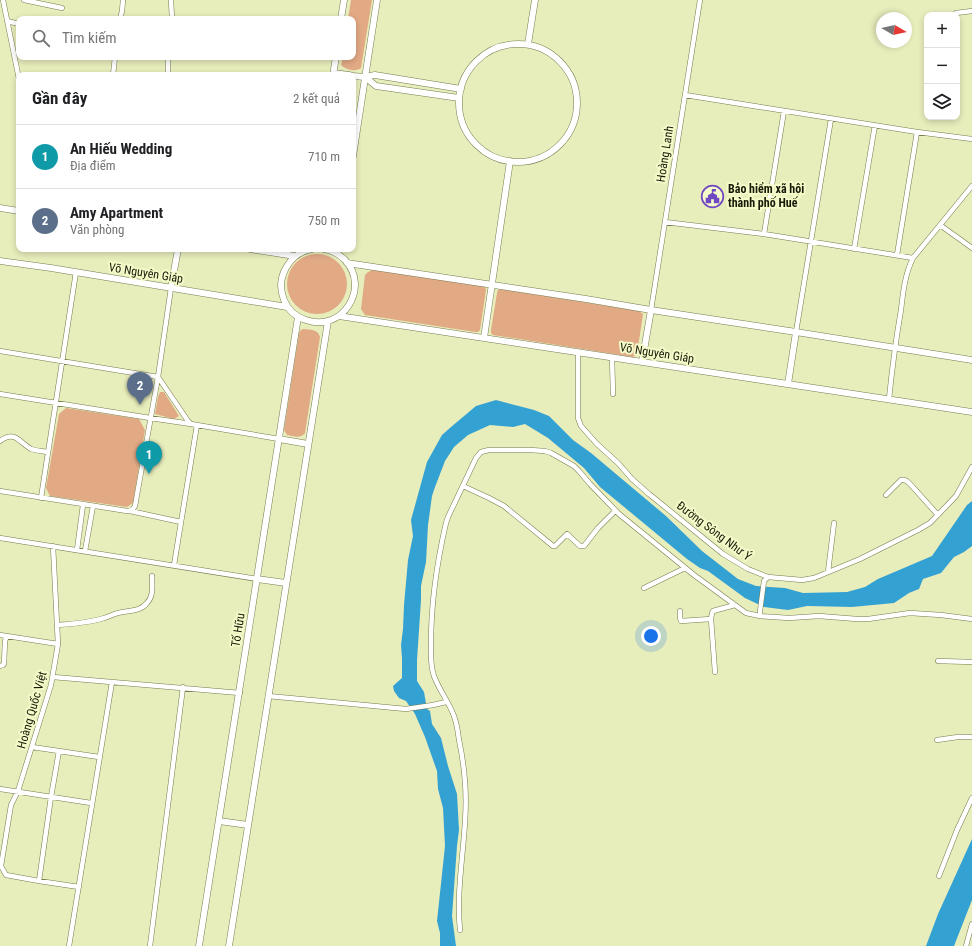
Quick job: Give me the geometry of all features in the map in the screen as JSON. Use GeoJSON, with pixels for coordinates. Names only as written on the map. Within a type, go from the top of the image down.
{"type":"FeatureCollection","features":[{"type":"Feature","properties":{"kind":"street"},"geometry":{"type":"LineString","coordinates":[[3,0],[18,72]]}},
{"type":"Feature","properties":{"kind":"street"},"geometry":{"type":"LineString","coordinates":[[24,0],[62,8]]}},
{"type":"Feature","properties":{"kind":"street"},"geometry":{"type":"LineString","coordinates":[[121,16],[123,0]]}},
{"type":"Feature","properties":{"kind":"street"},"geometry":{"type":"LineString","coordinates":[[171,0],[172,16]]}},
{"type":"Feature","properties":{"kind":"street"},"geometry":{"type":"LineString","coordinates":[[341,16],[344,0]]}},
{"type":"Feature","properties":{"kind":"street"},"geometry":{"type":"LineString","coordinates":[[356,136],[377,0]]}},
{"type":"Feature","properties":{"kind":"street"},"geometry":{"type":"LineString","coordinates":[[528,44],[535,0]]}},
{"type":"Feature","properties":{"kind":"street","name":"Hoàng Lanh"},"geometry":{"type":"LineString","coordinates":[[651,310],[700,0]]}},
{"type":"Feature","properties":{"kind":"street"},"geometry":{"type":"LineString","coordinates":[[960,13],[972,11]]}},
{"type":"Feature","properties":{"kind":"street"},"geometry":{"type":"LineString","coordinates":[[7,21],[16,23]]}},
{"type":"Feature","properties":{"kind":"street"},"geometry":{"type":"LineString","coordinates":[[528,44],[550,53],[566,68],[572,78],[575,89],[577,100],[576,112],[573,123],[562,143],[553,150],[533,160],[521,162],[499,159],[480,148],[466,131],[460,109],[459,98],[461,89],[464,78],[470,69],[477,60],[486,53],[506,45],[528,44]]}},
{"type":"Feature","properties":{"kind":"street"},"geometry":{"type":"LineString","coordinates":[[113,72],[115,60]]}},
{"type":"Feature","properties":{"kind":"street"},"geometry":{"type":"LineString","coordinates":[[168,60],[168,72]]}},
{"type":"Feature","properties":{"kind":"street"},"geometry":{"type":"LineString","coordinates":[[333,72],[335,60]]}},
{"type":"Feature","properties":{"kind":"street"},"geometry":{"type":"LineString","coordinates":[[356,76],[365,77],[375,75],[461,89]]}},
{"type":"Feature","properties":{"kind":"street"},"geometry":{"type":"LineString","coordinates":[[365,77],[376,86],[459,98]]}},
{"type":"Feature","properties":{"kind":"street"},"geometry":{"type":"LineString","coordinates":[[399,90],[401,79]]}},
{"type":"Feature","properties":{"kind":"street"},"geometry":{"type":"LineString","coordinates":[[435,95],[436,85]]}},
{"type":"Feature","properties":{"kind":"street"},"geometry":{"type":"LineString","coordinates":[[685,95],[831,119],[972,139]]}},
{"type":"Feature","properties":{"kind":"street"},"geometry":{"type":"LineString","coordinates":[[764,234],[784,111]]}},
{"type":"Feature","properties":{"kind":"street"},"geometry":{"type":"LineString","coordinates":[[788,384],[831,119]]}},
{"type":"Feature","properties":{"kind":"street"},"geometry":{"type":"LineString","coordinates":[[854,249],[875,125]]}},
{"type":"Feature","properties":{"kind":"street"},"geometry":{"type":"LineString","coordinates":[[897,255],[917,132]]}},
{"type":"Feature","properties":{"kind":"street"},"geometry":{"type":"LineString","coordinates":[[484,338],[510,161]]}},
{"type":"Feature","properties":{"kind":"street"},"geometry":{"type":"LineString","coordinates":[[889,399],[895,348],[909,266],[913,258],[972,186]]}},
{"type":"Feature","properties":{"kind":"street"},"geometry":{"type":"LineString","coordinates":[[0,208],[16,211]]}},
{"type":"Feature","properties":{"kind":"street"},"geometry":{"type":"LineString","coordinates":[[665,222],[764,234],[913,258]]}},
{"type":"Feature","properties":{"kind":"street"},"geometry":{"type":"LineString","coordinates":[[940,225],[972,248]]}},
{"type":"Feature","properties":{"kind":"street"},"geometry":{"type":"LineString","coordinates":[[130,511],[134,509],[135,506],[158,377],[177,252]]}},
{"type":"Feature","properties":{"kind":"street"},"geometry":{"type":"LineString","coordinates":[[269,252],[295,256]]}},
{"type":"Feature","properties":{"kind":"street"},"geometry":{"type":"LineString","coordinates":[[301,252],[295,256],[286,267],[282,280],[282,294],[291,310],[298,317],[310,322],[328,321],[339,316],[345,311],[352,298],[355,284],[354,276],[339,252]]}},
{"type":"Feature","properties":{"kind":"street","name":"Võ Nguyên Giáp"},"geometry":{"type":"LineString","coordinates":[[0,261],[288,306]]}},
{"type":"Feature","properties":{"kind":"street"},"geometry":{"type":"LineString","coordinates":[[347,263],[972,360]]}},
{"type":"Feature","properties":{"kind":"street"},"geometry":{"type":"LineString","coordinates":[[41,498],[76,272]]}},
{"type":"Feature","properties":{"kind":"street"},"geometry":{"type":"LineString","coordinates":[[642,362],[651,310]]}},
{"type":"Feature","properties":{"kind":"street","name":"Võ Nguyên Giáp"},"geometry":{"type":"LineString","coordinates":[[339,316],[972,412]]}},
{"type":"Feature","properties":{"kind":"street","name":"Tố Hữu"},"geometry":{"type":"LineString","coordinates":[[199,946],[298,317]]}},
{"type":"Feature","properties":{"kind":"street"},"geometry":{"type":"LineString","coordinates":[[229,946],[328,321]]}},
{"type":"Feature","properties":{"kind":"street"},"geometry":{"type":"LineString","coordinates":[[0,351],[158,377],[188,421],[194,424]]}},
{"type":"Feature","properties":{"kind":"street","name":"Đường Sông Như Ý"},"geometry":{"type":"LineString","coordinates":[[578,352],[578,418],[581,426],[632,479],[723,554],[748,569],[768,576],[802,580],[814,578],[860,559],[918,530],[930,523],[956,496],[972,467]]}},
{"type":"Feature","properties":{"kind":"street"},"geometry":{"type":"LineString","coordinates":[[612,357],[613,394]]}},
{"type":"Feature","properties":{"kind":"street"},"geometry":{"type":"LineString","coordinates":[[0,394],[194,424],[308,444]]}},
{"type":"Feature","properties":{"kind":"street"},"geometry":{"type":"LineString","coordinates":[[174,566],[194,424]]}},
{"type":"Feature","properties":{"kind":"street"},"geometry":{"type":"LineString","coordinates":[[0,441],[4,438],[13,437],[20,439],[36,451],[48,452]]}},
{"type":"Feature","properties":{"kind":"street"},"geometry":{"type":"LineString","coordinates":[[460,930],[459,898],[465,826],[466,784],[454,716],[434,676],[431,658],[431,627],[438,563],[448,517],[476,458],[481,452],[530,450],[545,451],[574,466],[615,511],[685,568],[746,613],[760,613],[789,618],[819,616],[868,619],[910,613],[972,619]]}},
{"type":"Feature","properties":{"kind":"street"},"geometry":{"type":"LineString","coordinates":[[886,496],[898,482],[901,480],[907,481],[938,515]]}},
{"type":"Feature","properties":{"kind":"street"},"geometry":{"type":"LineString","coordinates":[[463,486],[504,506],[554,547],[567,534],[580,546],[584,546],[598,528],[615,511]]}},
{"type":"Feature","properties":{"kind":"street"},"geometry":{"type":"LineString","coordinates":[[0,492],[130,511],[181,522]]}},
{"type":"Feature","properties":{"kind":"street"},"geometry":{"type":"LineString","coordinates":[[77,550],[83,505]]}},
{"type":"Feature","properties":{"kind":"street"},"geometry":{"type":"LineString","coordinates":[[85,552],[93,506]]}},
{"type":"Feature","properties":{"kind":"street"},"geometry":{"type":"LineString","coordinates":[[828,572],[834,523]]}},
{"type":"Feature","properties":{"kind":"street"},"geometry":{"type":"LineString","coordinates":[[0,538],[286,583]]}},
{"type":"Feature","properties":{"kind":"street","name":"Hoàng Quốc Việt"},"geometry":{"type":"LineString","coordinates":[[39,881],[6,875],[1,866],[12,805],[18,792],[53,677],[58,644],[53,546]]}},
{"type":"Feature","properties":{"kind":"street"},"geometry":{"type":"LineString","coordinates":[[644,588],[685,568]]}},
{"type":"Feature","properties":{"kind":"street"},"geometry":{"type":"LineString","coordinates":[[57,625],[91,621],[142,608],[151,598],[152,576]]}},
{"type":"Feature","properties":{"kind":"street"},"geometry":{"type":"LineString","coordinates":[[760,613],[764,581],[768,576]]}},
{"type":"Feature","properties":{"kind":"street"},"geometry":{"type":"LineString","coordinates":[[715,672],[711,618],[712,613],[713,611],[735,605]]}},
{"type":"Feature","properties":{"kind":"street"},"geometry":{"type":"LineString","coordinates":[[680,611],[681,621],[711,618]]}},
{"type":"Feature","properties":{"kind":"street"},"geometry":{"type":"LineString","coordinates":[[0,635],[58,644]]}},
{"type":"Feature","properties":{"kind":"street"},"geometry":{"type":"LineString","coordinates":[[0,666],[4,664],[5,641],[7,636]]}},
{"type":"Feature","properties":{"kind":"street"},"geometry":{"type":"LineString","coordinates":[[938,661],[972,662]]}},
{"type":"Feature","properties":{"kind":"street"},"geometry":{"type":"LineString","coordinates":[[53,677],[240,693]]}},
{"type":"Feature","properties":{"kind":"street"},"geometry":{"type":"LineString","coordinates":[[69,946],[91,803],[112,682]]}},
{"type":"Feature","properties":{"kind":"street"},"geometry":{"type":"LineString","coordinates":[[150,946],[183,687]]}},
{"type":"Feature","properties":{"kind":"street"},"geometry":{"type":"LineString","coordinates":[[268,696],[406,709],[446,702]]}},
{"type":"Feature","properties":{"kind":"street"},"geometry":{"type":"LineString","coordinates":[[937,740],[972,737]]}},
{"type":"Feature","properties":{"kind":"street"},"geometry":{"type":"LineString","coordinates":[[32,747],[99,757]]}},
{"type":"Feature","properties":{"kind":"street"},"geometry":{"type":"LineString","coordinates":[[59,751],[39,881],[79,887]]}},
{"type":"Feature","properties":{"kind":"street"},"geometry":{"type":"LineString","coordinates":[[0,789],[91,803]]}},
{"type":"Feature","properties":{"kind":"street"},"geometry":{"type":"LineString","coordinates":[[939,876],[956,830],[972,798]]}},
{"type":"Feature","properties":{"kind":"street"},"geometry":{"type":"LineString","coordinates":[[219,821],[248,825]]}},
{"type":"Feature","properties":{"kind":"street"},"geometry":{"type":"LineString","coordinates":[[966,946],[972,924]]}},
{"type":"Feature","properties":{"kind":"shaded area"},"geometry":{"type":"Polygon","coordinates":[[[351,0],[372,0],[361,68],[354,70],[341,65],[342,60],[356,60],[356,16],[348,16],[351,0]]]}},
{"type":"Feature","properties":{"kind":"shaded area"},"geometry":{"type":"Polygon","coordinates":[[[317,254],[334,259],[342,267],[347,284],[342,301],[334,309],[317,314],[300,309],[292,301],[287,284],[292,267],[300,259],[317,254]]]}},
{"type":"Feature","properties":{"kind":"shaded area"},"geometry":{"type":"Polygon","coordinates":[[[374,269],[485,287],[486,290],[480,330],[475,332],[365,315],[361,309],[365,275],[374,269]]]}},
{"type":"Feature","properties":{"kind":"shaded area"},"geometry":{"type":"Polygon","coordinates":[[[501,289],[639,311],[643,314],[637,354],[633,357],[493,335],[491,330],[497,293],[498,290],[501,289]]]}},
{"type":"Feature","properties":{"kind":"shaded area"},"geometry":{"type":"Polygon","coordinates":[[[303,329],[316,331],[320,337],[305,433],[297,437],[287,435],[284,430],[299,333],[303,329]]]}},
{"type":"Feature","properties":{"kind":"shaded area"},"geometry":{"type":"Polygon","coordinates":[[[160,392],[164,392],[179,416],[174,419],[155,414],[160,392]]]}},
{"type":"Feature","properties":{"kind":"shaded area"},"geometry":{"type":"Polygon","coordinates":[[[66,408],[139,419],[145,430],[133,503],[127,507],[50,496],[46,488],[59,414],[66,408]]]}},
{"type":"Feature","properties":{"kind":"water"},"geometry":{"type":"Polygon","coordinates":[[[496,400],[534,410],[549,416],[573,440],[591,453],[666,516],[702,551],[738,579],[756,586],[785,588],[803,593],[847,592],[865,587],[878,579],[932,556],[967,505],[972,501],[972,546],[954,557],[941,573],[923,579],[919,589],[909,593],[894,603],[852,607],[807,606],[788,610],[764,607],[745,598],[708,571],[700,568],[687,559],[600,487],[584,468],[548,438],[525,424],[513,427],[490,425],[468,435],[454,447],[445,461],[432,496],[428,525],[426,562],[421,586],[417,681],[424,692],[427,709],[430,711],[432,724],[441,738],[457,794],[459,830],[452,916],[456,946],[440,946],[440,933],[437,921],[445,846],[443,808],[438,789],[437,771],[415,714],[406,701],[399,698],[394,691],[393,686],[402,678],[401,645],[404,605],[408,560],[413,536],[411,520],[427,462],[442,435],[476,406],[496,400]]]}},
{"type":"Feature","properties":{"kind":"water"},"geometry":{"type":"Polygon","coordinates":[[[972,839],[972,900],[954,946],[926,946],[938,914],[972,839]]]}},
{"type":"Feature","properties":{"kind":"place","name":"Bảo hiểm xã hội thành phố Huế"},"geometry":{"type":"Point","coordinates":[713,196]}},
{"type":"Feature","properties":{"kind":"place","name":"Amy Apartment"},"geometry":{"type":"Point","coordinates":[140,405]}},
{"type":"Feature","properties":{"kind":"place","name":"An Hiếu Wedding"},"geometry":{"type":"Point","coordinates":[149,474]}}]}
